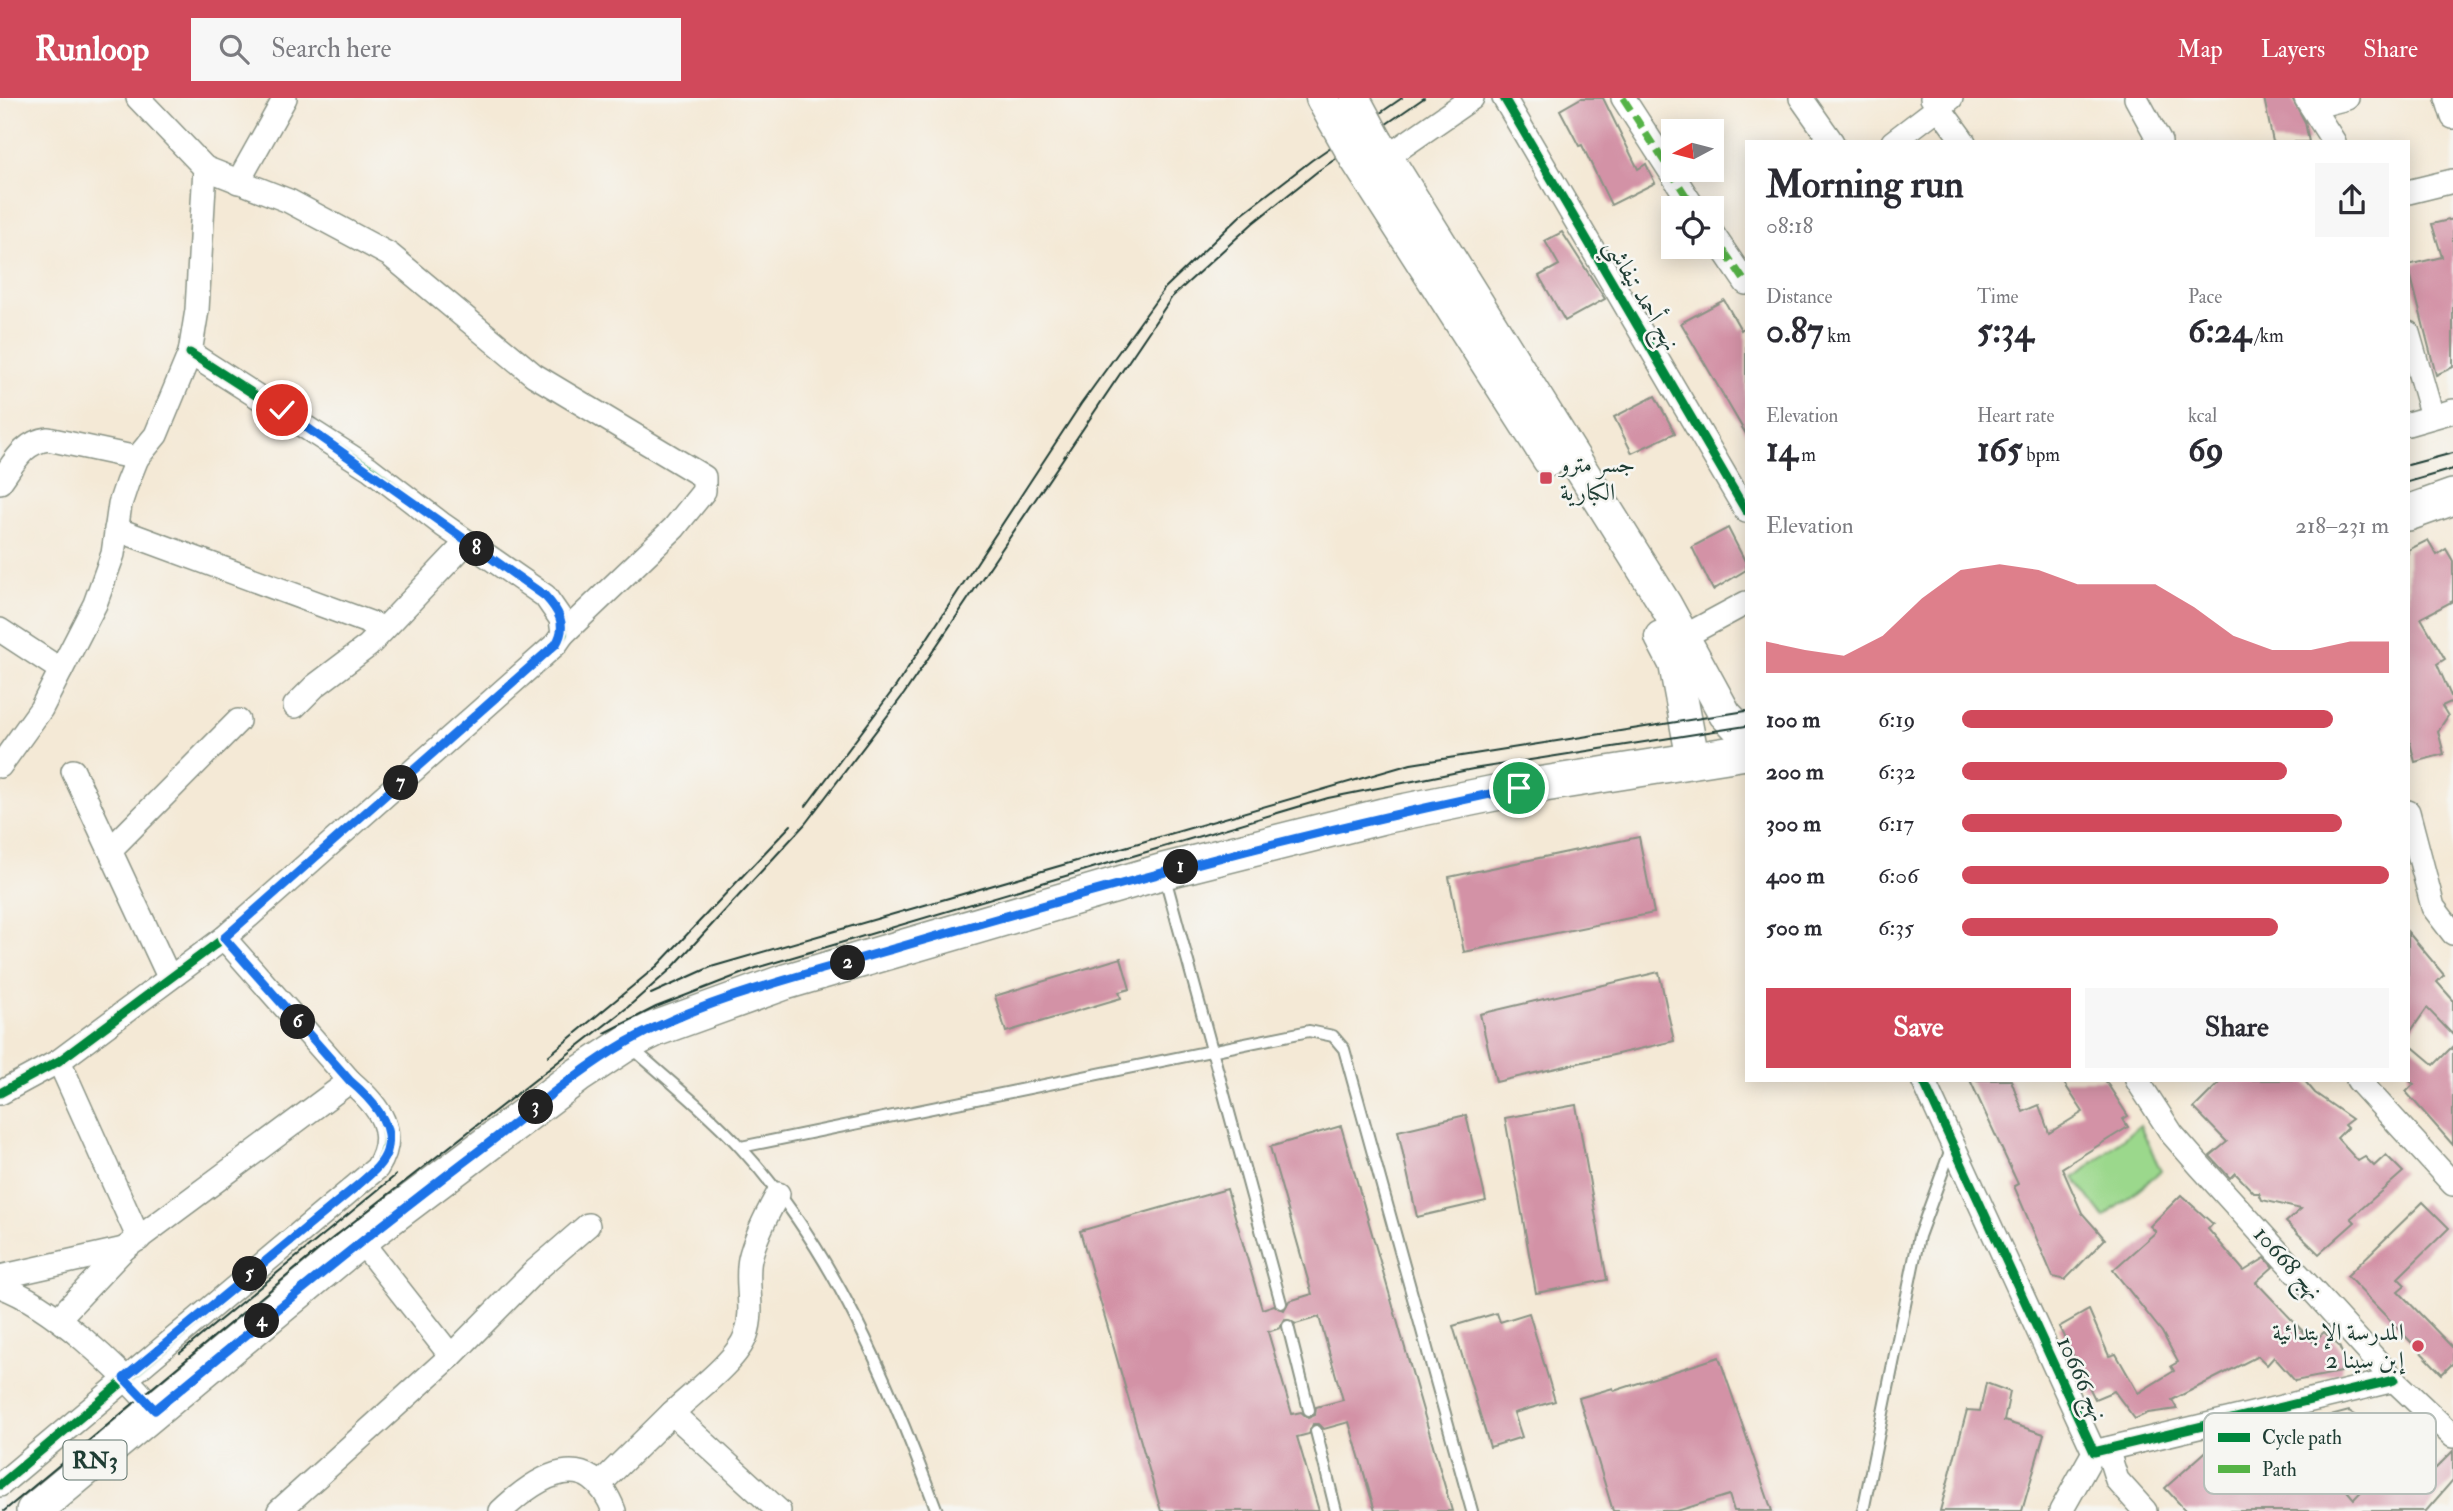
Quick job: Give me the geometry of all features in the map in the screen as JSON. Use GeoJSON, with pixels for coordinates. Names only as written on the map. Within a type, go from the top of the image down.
{"type":"FeatureCollection","features":[{"type":"Feature","properties":{"kind":"main road"},"geometry":{"type":"LineString","coordinates":[[1341,104],[1668,649],[1675,664],[1693,760]]}},
{"type":"Feature","properties":{"kind":"main road"},"geometry":{"type":"LineString","coordinates":[[1371,157],[1683,636],[1701,675],[1725,714],[1745,735]]}},
{"type":"Feature","properties":{"kind":"main road"},"geometry":{"type":"LineString","coordinates":[[2410,512],[2453,497]]}},
{"type":"Feature","properties":{"kind":"main road","name":"RN3"},"geometry":{"type":"LineString","coordinates":[[34,1511],[360,1240],[577,1076],[627,1043],[711,1007],[785,982],[1164,872],[1383,816],[1519,788],[1745,752]]}},
{"type":"Feature","properties":{"kind":"street"},"geometry":{"type":"LineString","coordinates":[[0,1093],[59,1061],[224,938],[556,644],[563,634],[674,528],[704,491],[704,477],[534,375],[390,255],[289,201],[205,168],[138,98]]}},
{"type":"Feature","properties":{"kind":"street"},"geometry":{"type":"LineString","coordinates":[[239,182],[285,98]]}},
{"type":"Feature","properties":{"kind":"street"},"geometry":{"type":"LineString","coordinates":[[1371,157],[1472,98]]}},
{"type":"Feature","properties":{"kind":"street","name":"نهج أحمد تيفاشي"},"geometry":{"type":"LineString","coordinates":[[1504,98],[1745,509]]}},
{"type":"Feature","properties":{"kind":"street"},"geometry":{"type":"LineString","coordinates":[[1623,98],[1686,196]]}},
{"type":"Feature","properties":{"kind":"street"},"geometry":{"type":"LineString","coordinates":[[1801,98],[1831,140]]}},
{"type":"Feature","properties":{"kind":"street"},"geometry":{"type":"LineString","coordinates":[[2136,98],[2159,140]]}},
{"type":"Feature","properties":{"kind":"street"},"geometry":{"type":"LineString","coordinates":[[2333,140],[2309,102],[2347,98]]}},
{"type":"Feature","properties":{"kind":"street"},"geometry":{"type":"LineString","coordinates":[[2447,98],[2453,117]]}},
{"type":"Feature","properties":{"kind":"street"},"geometry":{"type":"LineString","coordinates":[[1895,140],[1941,101],[1963,140]]}},
{"type":"Feature","properties":{"kind":"street"},"geometry":{"type":"LineString","coordinates":[[3,757],[41,709],[107,576],[120,504],[137,458],[156,435],[191,354],[197,310],[205,168]]}},
{"type":"Feature","properties":{"kind":"street"},"geometry":{"type":"LineString","coordinates":[[2410,192],[2453,181]]}},
{"type":"Feature","properties":{"kind":"street"},"geometry":{"type":"LineString","coordinates":[[1724,251],[1745,282]]}},
{"type":"Feature","properties":{"kind":"street"},"geometry":{"type":"LineString","coordinates":[[2410,338],[2442,413],[2410,423]]}},
{"type":"Feature","properties":{"kind":"street"},"geometry":{"type":"LineString","coordinates":[[191,354],[323,437],[545,596],[561,619],[563,634]]}},
{"type":"Feature","properties":{"kind":"street"},"geometry":{"type":"LineString","coordinates":[[0,482],[23,450],[36,440],[48,439],[137,458]]}},
{"type":"Feature","properties":{"kind":"street"},"geometry":{"type":"LineString","coordinates":[[116,529],[384,628]]}},
{"type":"Feature","properties":{"kind":"street"},"geometry":{"type":"LineString","coordinates":[[295,706],[315,686],[368,646],[467,541]]}},
{"type":"Feature","properties":{"kind":"street"},"geometry":{"type":"LineString","coordinates":[[1683,636],[1745,604]]}},
{"type":"Feature","properties":{"kind":"street"},"geometry":{"type":"LineString","coordinates":[[0,630],[61,670]]}},
{"type":"Feature","properties":{"kind":"street"},"geometry":{"type":"LineString","coordinates":[[110,850],[238,721]]}},
{"type":"Feature","properties":{"kind":"street"},"geometry":{"type":"LineString","coordinates":[[73,771],[169,977]]}},
{"type":"Feature","properties":{"kind":"street"},"geometry":{"type":"LineString","coordinates":[[2410,819],[2427,890],[2448,927]]}},
{"type":"Feature","properties":{"kind":"street"},"geometry":{"type":"LineString","coordinates":[[0,1485],[377,1168],[387,1152],[387,1132],[379,1113],[365,1094],[350,1081],[224,938]]}},
{"type":"Feature","properties":{"kind":"street"},"geometry":{"type":"LineString","coordinates":[[59,1061],[132,1244]]}},
{"type":"Feature","properties":{"kind":"street"},"geometry":{"type":"LineString","coordinates":[[58,1319],[132,1244],[350,1081]]}},
{"type":"Feature","properties":{"kind":"street","name":"نهج 10666"},"geometry":{"type":"LineString","coordinates":[[1924,1082],[2101,1450],[2204,1425]]}},
{"type":"Feature","properties":{"kind":"street","name":"نهج 10668"},"geometry":{"type":"LineString","coordinates":[[2138,1082],[2172,1134],[2394,1380],[2429,1413]]}},
{"type":"Feature","properties":{"kind":"street"},"geometry":{"type":"LineString","coordinates":[[2360,1082],[2453,1184]]}},
{"type":"Feature","properties":{"kind":"street"},"geometry":{"type":"LineString","coordinates":[[600,1484],[738,1350],[747,1334],[751,1302],[750,1261],[766,1214],[778,1194]]}},
{"type":"Feature","properties":{"kind":"street"},"geometry":{"type":"LineString","coordinates":[[279,1511],[451,1356],[535,1271],[588,1225]]}},
{"type":"Feature","properties":{"kind":"street"},"geometry":{"type":"LineString","coordinates":[[360,1240],[451,1356]]}},
{"type":"Feature","properties":{"kind":"street"},"geometry":{"type":"LineString","coordinates":[[0,1277],[132,1244]]}},
{"type":"Feature","properties":{"kind":"street"},"geometry":{"type":"LineString","coordinates":[[0,1286],[18,1293],[58,1319],[124,1378],[155,1410]]}},
{"type":"Feature","properties":{"kind":"street","name":"نهج 10666"},"geometry":{"type":"LineString","coordinates":[[2256,1413],[2394,1380]]}},
{"type":"Feature","properties":{"kind":"street"},"geometry":{"type":"LineString","coordinates":[[672,1413],[779,1511]]}},
{"type":"Feature","properties":{"kind":"street","name":"نهج 10668"},"geometry":{"type":"LineString","coordinates":[[2436,1420],[2453,1436]]}},
{"type":"Feature","properties":{"kind":"street"},"geometry":{"type":"LineString","coordinates":[[2061,1511],[2101,1450],[2117,1480],[2145,1511]]}},
{"type":"Feature","properties":{"kind":"street"},"geometry":{"type":"LineString","coordinates":[[502,1511],[542,1478],[580,1472],[595,1478],[614,1511]]}},
{"type":"Feature","properties":{"kind":"lane"},"geometry":{"type":"LineString","coordinates":[[1164,872],[1281,1303]]}},
{"type":"Feature","properties":{"kind":"lane"},"geometry":{"type":"LineString","coordinates":[[741,1147],[1309,1031],[1333,1036],[1344,1049],[1472,1511]]}},
{"type":"Feature","properties":{"kind":"lane"},"geometry":{"type":"LineString","coordinates":[[627,1043],[741,1147],[778,1194],[840,1287],[869,1346],[937,1511]]}},
{"type":"Feature","properties":{"kind":"lane"},"geometry":{"type":"LineString","coordinates":[[1863,1511],[1919,1236],[1954,1143]]}},
{"type":"Feature","properties":{"kind":"lane"},"geometry":{"type":"LineString","coordinates":[[1288,1326],[1309,1409]]}},
{"type":"Feature","properties":{"kind":"lane"},"geometry":{"type":"LineString","coordinates":[[1316,1432],[1336,1511]]}},
{"type":"Feature","properties":{"kind":"green space"},"geometry":{"type":"Polygon","coordinates":[[[2140,1125],[2161,1171],[2104,1217],[2074,1178],[2140,1125]]]}},
{"type":"Feature","properties":{"kind":"building"},"geometry":{"type":"Polygon","coordinates":[[[1581,98],[1603,98],[1638,169],[1646,164],[1655,183],[1611,205],[1582,145],[1579,146],[1560,110],[1581,98]]]}},
{"type":"Feature","properties":{"kind":"building"},"geometry":{"type":"Polygon","coordinates":[[[2264,98],[2292,98],[2305,122],[2309,140],[2273,140],[2264,98]]]}},
{"type":"Feature","properties":{"kind":"building"},"geometry":{"type":"Polygon","coordinates":[[[2453,219],[2453,367],[2436,375],[2410,273],[2410,265],[2442,257],[2432,224],[2453,219]]]}},
{"type":"Feature","properties":{"kind":"building"},"geometry":{"type":"Polygon","coordinates":[[[1562,232],[1605,299],[1565,321],[1539,276],[1559,265],[1545,241],[1562,232]]]}},
{"type":"Feature","properties":{"kind":"building"},"geometry":{"type":"Polygon","coordinates":[[[1724,300],[1741,330],[1745,327],[1745,432],[1681,323],[1724,300]]]}},
{"type":"Feature","properties":{"kind":"building"},"geometry":{"type":"Polygon","coordinates":[[[1655,396],[1675,433],[1632,453],[1614,417],[1655,396]]]}},
{"type":"Feature","properties":{"kind":"building"},"geometry":{"type":"Polygon","coordinates":[[[1728,528],[1745,561],[1745,571],[1713,590],[1692,547],[1728,528]]]}},
{"type":"Feature","properties":{"kind":"building"},"geometry":{"type":"Polygon","coordinates":[[[2428,540],[2437,555],[2446,549],[2453,561],[2453,601],[2421,618],[2445,659],[2437,664],[2453,701],[2442,706],[2448,716],[2438,731],[2444,754],[2415,762],[2410,743],[2410,549],[2428,540]]]}},
{"type":"Feature","properties":{"kind":"building"},"geometry":{"type":"Polygon","coordinates":[[[1639,837],[1654,913],[1464,952],[1449,877],[1639,837]]]}},
{"type":"Feature","properties":{"kind":"building"},"geometry":{"type":"Polygon","coordinates":[[[2410,934],[2444,975],[2437,982],[2453,1000],[2453,1035],[2427,1008],[2410,1032],[2410,934]]]}},
{"type":"Feature","properties":{"kind":"building"},"geometry":{"type":"Polygon","coordinates":[[[1121,958],[1130,989],[1119,992],[1121,998],[1006,1032],[995,996],[1121,958]]]}},
{"type":"Feature","properties":{"kind":"building"},"geometry":{"type":"Polygon","coordinates":[[[1659,972],[1674,1041],[1496,1082],[1480,1014],[1659,972]]]}},
{"type":"Feature","properties":{"kind":"building"},"geometry":{"type":"Polygon","coordinates":[[[2410,1045],[2434,1065],[2453,1046],[2453,1145],[2406,1092],[2414,1084],[2410,1081],[2410,1045]]]}},
{"type":"Feature","properties":{"kind":"building"},"geometry":{"type":"Polygon","coordinates":[[[1971,1082],[2012,1082],[2023,1112],[2039,1105],[2049,1133],[2083,1112],[2063,1082],[2106,1082],[2128,1116],[2123,1119],[2128,1127],[2062,1168],[2082,1213],[2105,1239],[2065,1280],[2053,1277],[2014,1186],[2018,1184],[1971,1082]]]}},
{"type":"Feature","properties":{"kind":"building"},"geometry":{"type":"Polygon","coordinates":[[[2220,1082],[2306,1082],[2315,1093],[2352,1119],[2344,1125],[2347,1128],[2337,1138],[2358,1161],[2365,1157],[2374,1166],[2386,1155],[2403,1172],[2351,1218],[2355,1222],[2319,1254],[2286,1222],[2301,1209],[2262,1200],[2259,1193],[2254,1193],[2235,1173],[2230,1178],[2210,1156],[2227,1142],[2194,1108],[2220,1082]]]}},
{"type":"Feature","properties":{"kind":"building"},"geometry":{"type":"Polygon","coordinates":[[[1576,1105],[1607,1280],[1536,1293],[1505,1118],[1576,1105]]]}},
{"type":"Feature","properties":{"kind":"building"},"geometry":{"type":"Polygon","coordinates":[[[1466,1115],[1486,1201],[1417,1217],[1398,1131],[1466,1115]]]}},
{"type":"Feature","properties":{"kind":"building"},"geometry":{"type":"Polygon","coordinates":[[[1341,1126],[1452,1511],[1375,1511],[1349,1422],[1324,1429],[1319,1424],[1313,1424],[1309,1434],[1297,1437],[1319,1511],[1161,1511],[1080,1231],[1227,1189],[1262,1309],[1274,1305],[1284,1310],[1289,1301],[1312,1294],[1270,1147],[1341,1126]],[[1319,1317],[1296,1324],[1285,1319],[1280,1328],[1268,1332],[1292,1414],[1301,1412],[1308,1418],[1315,1415],[1316,1407],[1343,1400],[1319,1317]]]}},
{"type":"Feature","properties":{"kind":"building"},"geometry":{"type":"Polygon","coordinates":[[[2181,1195],[2213,1224],[2208,1229],[2244,1271],[2265,1258],[2273,1267],[2256,1282],[2313,1342],[2324,1332],[2339,1346],[2343,1355],[2341,1372],[2295,1381],[2274,1357],[2267,1365],[2258,1356],[2172,1400],[2177,1409],[2148,1413],[2135,1419],[2114,1391],[2095,1399],[2059,1327],[2089,1310],[2109,1356],[2116,1354],[2138,1393],[2174,1371],[2171,1366],[2178,1362],[2162,1332],[2113,1270],[2156,1232],[2150,1226],[2181,1195]]]}},
{"type":"Feature","properties":{"kind":"building"},"geometry":{"type":"Polygon","coordinates":[[[2423,1202],[2449,1228],[2398,1278],[2405,1285],[2398,1291],[2453,1348],[2453,1363],[2442,1374],[2347,1276],[2423,1202]]]}},
{"type":"Feature","properties":{"kind":"building"},"geometry":{"type":"Polygon","coordinates":[[[1497,1313],[1500,1322],[1529,1313],[1555,1401],[1514,1413],[1522,1437],[1490,1447],[1453,1326],[1497,1313]]]}},
{"type":"Feature","properties":{"kind":"building"},"geometry":{"type":"Polygon","coordinates":[[[1719,1357],[1772,1511],[1734,1511],[1729,1495],[1677,1511],[1613,1511],[1579,1398],[1613,1388],[1614,1391],[1719,1357]]]}},
{"type":"Feature","properties":{"kind":"building"},"geometry":{"type":"Polygon","coordinates":[[[1986,1383],[2010,1392],[2004,1421],[2044,1434],[2022,1511],[1940,1511],[1967,1410],[1980,1411],[1986,1383]]]}},
{"type":"Feature","properties":{"kind":"building"},"geometry":{"type":"Polygon","coordinates":[[[2453,1451],[2453,1480],[2426,1511],[2186,1511],[2165,1488],[2204,1453],[2204,1494],[2350,1494],[2354,1499],[2359,1494],[2436,1494],[2436,1468],[2453,1451]]]}},
{"type":"Feature","properties":{"kind":"tram line"},"geometry":{"type":"LineString","coordinates":[[806,806],[896,686],[1081,404],[1165,288],[1243,213],[1312,160],[1402,98]]}},
{"type":"Feature","properties":{"kind":"tram line"},"geometry":{"type":"LineString","coordinates":[[4,1511],[329,1241],[628,1007],[671,969],[805,824],[904,694],[1172,297],[1253,223],[1318,171],[1424,98]]}},
{"type":"Feature","properties":{"kind":"tram line"},"geometry":{"type":"LineString","coordinates":[[2410,464],[2453,453]]}},
{"type":"Feature","properties":{"kind":"tram line"},"geometry":{"type":"LineString","coordinates":[[2410,481],[2453,469]]}},
{"type":"Feature","properties":{"kind":"tram line"},"geometry":{"type":"LineString","coordinates":[[651,994],[711,967],[1411,764],[1745,711]]}},
{"type":"Feature","properties":{"kind":"tram line"},"geometry":{"type":"LineString","coordinates":[[605,1033],[656,1007],[756,968],[1328,798],[1473,769],[1745,726]]}},
{"type":"Feature","properties":{"kind":"tram line"},"geometry":{"type":"LineString","coordinates":[[548,1056],[657,966],[791,825]]}},
{"type":"Feature","properties":{"kind":"tram line"},"geometry":{"type":"LineString","coordinates":[[180,1353],[396,1175]]}},
{"type":"Feature","properties":{"kind":"marked path"},"geometry":{"type":"LineString","coordinates":[[1623,98],[1686,196]]}},
{"type":"Feature","properties":{"kind":"marked path"},"geometry":{"type":"LineString","coordinates":[[1724,251],[1745,282]]}},
{"type":"Feature","properties":{"kind":"cycle path"},"geometry":{"type":"LineString","coordinates":[[1504,98],[1745,509]]}},
{"type":"Feature","properties":{"kind":"cycle path"},"geometry":{"type":"LineString","coordinates":[[0,1093],[59,1061],[224,938],[556,644],[563,634],[561,619],[545,596],[443,525],[369,468],[190,353]]}},
{"type":"Feature","properties":{"kind":"cycle path"},"geometry":{"type":"LineString","coordinates":[[0,1485],[377,1168],[387,1143],[383,1120],[370,1100],[350,1081]]}},
{"type":"Feature","properties":{"kind":"cycle path"},"geometry":{"type":"LineString","coordinates":[[1924,1082],[2094,1452],[2204,1426]]}},
{"type":"Feature","properties":{"kind":"cycle path"},"geometry":{"type":"LineString","coordinates":[[2256,1413],[2394,1380]]}},
{"type":"Feature","properties":{"kind":"place","name":"جسر مترو الكبارية"},"geometry":{"type":"Point","coordinates":[1546,478]}},
{"type":"Feature","properties":{"kind":"place","name":"المدرسة الإبتدائية إبن سينا 2"},"geometry":{"type":"Point","coordinates":[2418,1346]}},
{"type":"Feature","properties":{"kind":"route"},"geometry":{"type":"LineString","coordinates":[[282,410],[369,468],[443,525],[545,596],[556,608],[563,634],[556,644],[484,710],[224,938],[350,1081],[365,1094],[379,1113],[387,1132],[387,1152],[377,1168],[358,1185],[124,1378],[155,1410],[360,1240],[577,1076],[627,1043],[655,1029],[785,982],[1164,872],[1383,816],[1519,788]]}}]}
